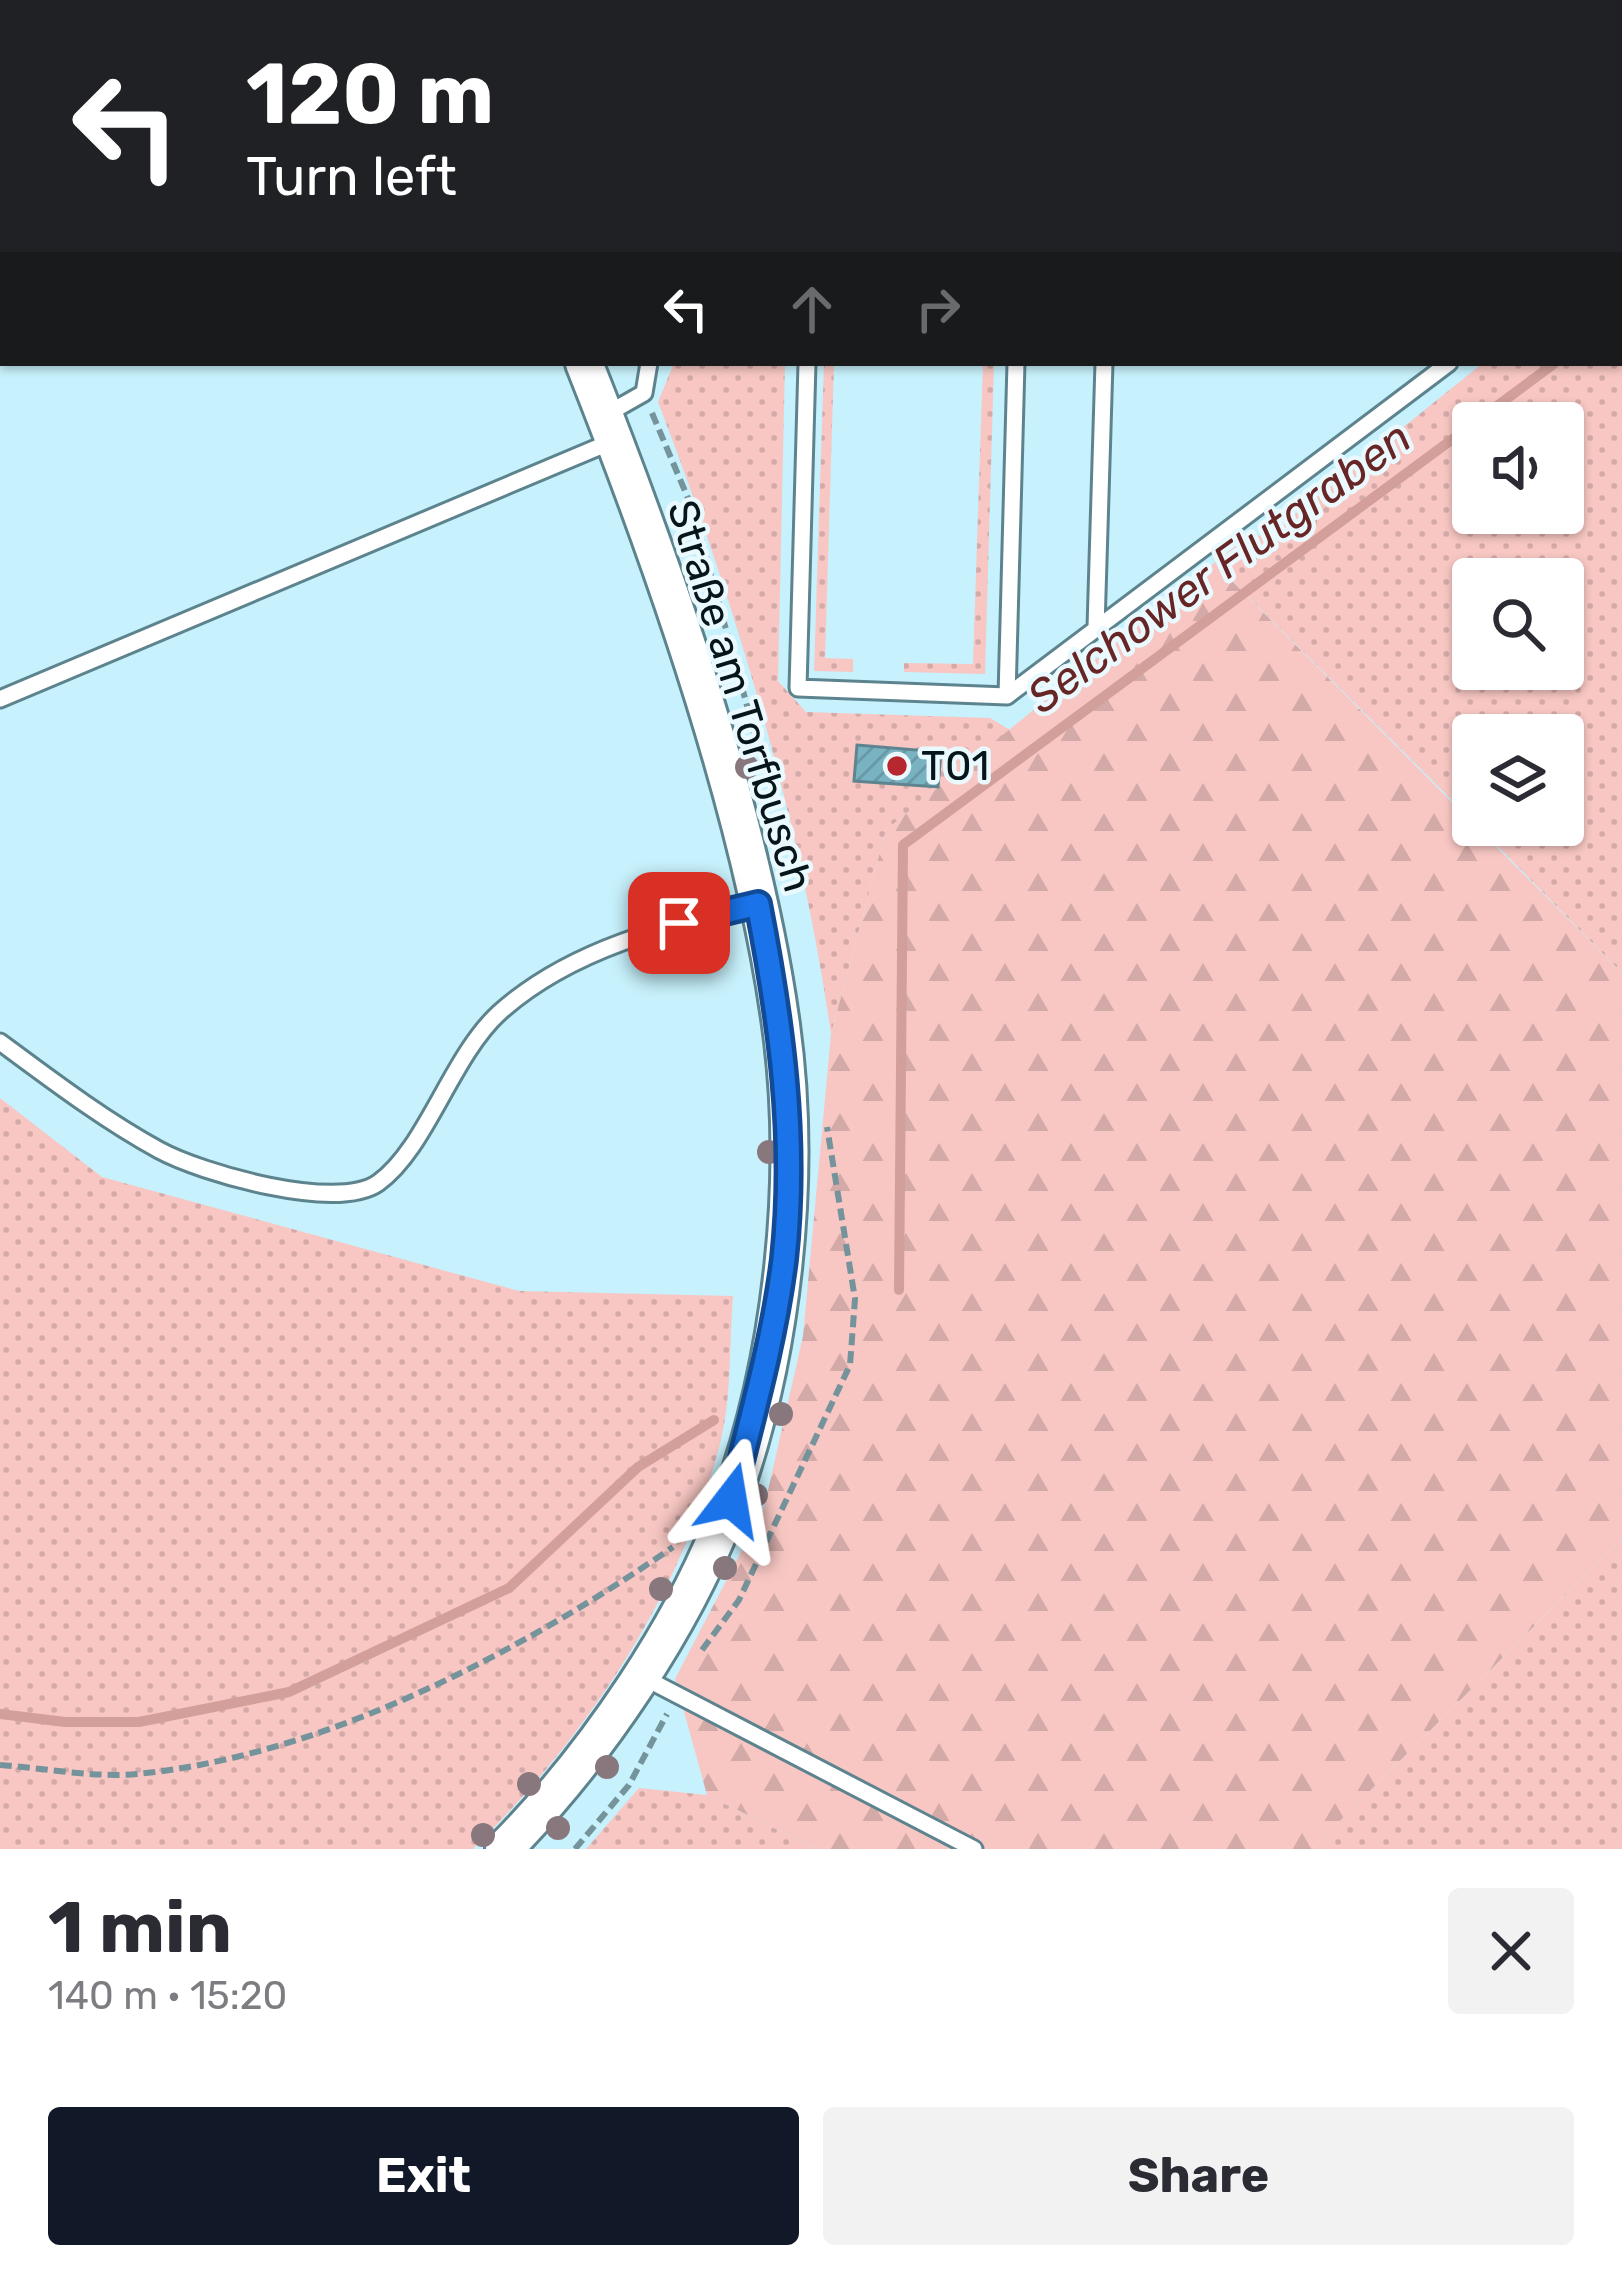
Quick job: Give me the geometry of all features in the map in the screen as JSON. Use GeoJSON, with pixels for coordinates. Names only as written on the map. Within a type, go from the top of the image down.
{"type":"FeatureCollection","features":[{"type":"Feature","properties":{"kind":"street","name":"Straße am Torfbusch"},"geometry":{"type":"LineString","coordinates":[[504,1849],[588,1752],[640,1675],[699,1571],[731,1500],[779,1293],[788,1207],[788,1108],[781,1024],[758,904],[710,726],[585,366]]}},
{"type":"Feature","properties":{"kind":"lane"},"geometry":{"type":"LineString","coordinates":[[0,699],[609,428],[644,393],[648,366]]}},
{"type":"Feature","properties":{"kind":"lane"},"geometry":{"type":"LineString","coordinates":[[807,366],[798,688],[1007,696],[1445,366]]}},
{"type":"Feature","properties":{"kind":"lane"},"geometry":{"type":"LineString","coordinates":[[1007,696],[1016,366]]}},
{"type":"Feature","properties":{"kind":"lane"},"geometry":{"type":"LineString","coordinates":[[1096,627],[1104,366]]}},
{"type":"Feature","properties":{"kind":"lane"},"geometry":{"type":"LineString","coordinates":[[1417,386],[1418,366]]}},
{"type":"Feature","properties":{"kind":"lane"},"geometry":{"type":"LineString","coordinates":[[0,1042],[161,1151],[311,1195],[339,1196],[375,1186],[401,1161],[438,1094],[498,1014],[550,976],[655,930],[758,904]]}},
{"type":"Feature","properties":{"kind":"lane"},"geometry":{"type":"LineString","coordinates":[[640,1675],[974,1849]]}},
{"type":"Feature","properties":{"kind":"path"},"geometry":{"type":"LineString","coordinates":[[0,1765],[134,1774],[284,1748],[587,1607],[686,1539]]}},
{"type":"Feature","properties":{"kind":"green space"},"geometry":{"type":"Polygon","coordinates":[[[673,366],[785,366],[778,681],[806,712],[990,718],[1010,730],[886,830],[831,1034],[802,873],[762,713],[714,556],[658,402],[673,366]]]}},
{"type":"Feature","properties":{"kind":"green space"},"geometry":{"type":"Polygon","coordinates":[[[824,366],[834,366],[825,658],[853,659],[853,672],[814,671],[824,366]]]}},
{"type":"Feature","properties":{"kind":"green space"},"geometry":{"type":"Polygon","coordinates":[[[983,366],[994,366],[985,674],[904,672],[904,663],[973,664],[983,366]]]}},
{"type":"Feature","properties":{"kind":"green space"},"geometry":{"type":"Polygon","coordinates":[[[1479,366],[1622,366],[1622,973],[1498,846],[1584,846],[1584,714],[1452,714],[1452,800],[1214,563],[1250,535],[1268,536],[1479,366]]]}},
{"type":"Feature","properties":{"kind":"green space"},"geometry":{"type":"Polygon","coordinates":[[[1214,563],[1452,802],[1452,846],[1496,846],[1622,973],[1622,1538],[1312,1849],[817,1849],[707,1795],[675,1679],[764,1508],[803,1336],[831,1034],[886,830],[1214,563]]]}},
{"type":"Feature","properties":{"kind":"green space"},"geometry":{"type":"Polygon","coordinates":[[[0,1098],[102,1177],[519,1291],[733,1296],[724,1426],[680,1557],[624,1663],[590,1713],[473,1849],[0,1849],[0,1098]]]}},
{"type":"Feature","properties":{"kind":"green space"},"geometry":{"type":"Polygon","coordinates":[[[1622,1538],[1622,1849],[1312,1849],[1622,1538]]]}},
{"type":"Feature","properties":{"kind":"green space"},"geometry":{"type":"Polygon","coordinates":[[[639,1788],[707,1795],[817,1849],[586,1849],[639,1788]]]}},
{"type":"Feature","properties":{"kind":"building","name":"T01"},"geometry":{"type":"Polygon","coordinates":[[[857,745],[941,752],[938,787],[854,781],[857,745]]]}},
{"type":"Feature","properties":{"kind":"waterway","name":"Selchower Flutgraben"},"geometry":{"type":"LineString","coordinates":[[1502,402],[1551,366]]}},
{"type":"Feature","properties":{"kind":"waterway","name":"Selchower Flutgraben"},"geometry":{"type":"LineString","coordinates":[[899,1290],[903,845],[1452,440]]}},
{"type":"Feature","properties":{"kind":"waterway","name":"Selchower Flutgraben"},"geometry":{"type":"LineString","coordinates":[[0,1714],[65,1722],[139,1722],[289,1692],[509,1588],[638,1467],[714,1420]]}},
{"type":"Feature","properties":{"kind":"place","name":"T01"},"geometry":{"type":"Point","coordinates":[897,766]}},
{"type":"Feature","properties":{"kind":"route"},"geometry":{"type":"LineString","coordinates":[[679,923],[758,904],[781,1024],[790,1168],[784,1260],[769,1348],[731,1500]]}}]}
